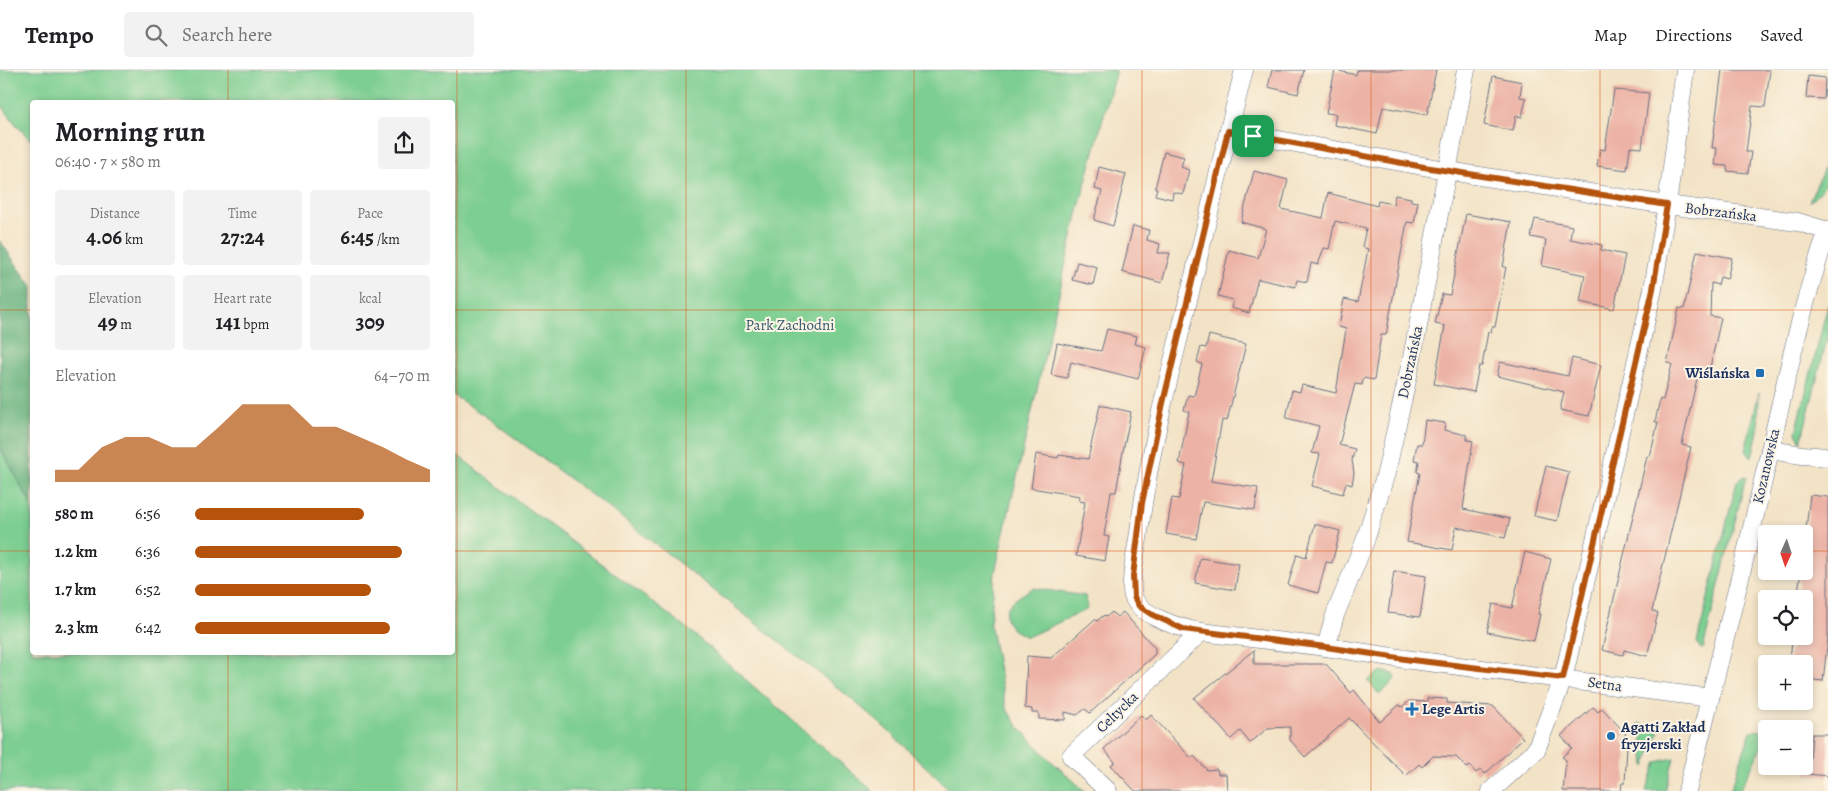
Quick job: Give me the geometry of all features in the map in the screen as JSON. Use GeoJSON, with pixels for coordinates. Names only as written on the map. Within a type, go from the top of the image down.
{"type":"FeatureCollection","features":[{"type":"Feature","properties":{"kind":"street"},"geometry":{"type":"LineString","coordinates":[[1228,131],[1244,70]]}},
{"type":"Feature","properties":{"kind":"street","name":"Dobrzańska"},"geometry":{"type":"LineString","coordinates":[[1326,647],[1335,615],[1365,542],[1386,473],[1412,358],[1466,70]]}},
{"type":"Feature","properties":{"kind":"street"},"geometry":{"type":"LineString","coordinates":[[1491,791],[1536,750],[1563,678],[1653,289],[1667,205],[1685,70]]}},
{"type":"Feature","properties":{"kind":"street","name":"Bobrzańska"},"geometry":{"type":"LineString","coordinates":[[1228,131],[1447,170],[1667,205],[1798,222],[1828,231]]}},
{"type":"Feature","properties":{"kind":"street","name":"Setna"},"geometry":{"type":"LineString","coordinates":[[1228,131],[1163,403],[1142,503],[1133,576],[1134,597],[1139,606],[1151,614],[1183,629],[1201,632],[1710,698]]}},
{"type":"Feature","properties":{"kind":"street","name":"Kozanowska"},"geometry":{"type":"LineString","coordinates":[[1687,791],[1811,286],[1828,231]]}},
{"type":"Feature","properties":{"kind":"street"},"geometry":{"type":"LineString","coordinates":[[1770,450],[1828,457]]}},
{"type":"Feature","properties":{"kind":"street","name":"Celtycka"},"geometry":{"type":"LineString","coordinates":[[1108,791],[1071,756],[1201,632]]}},
{"type":"Feature","properties":{"kind":"green space","name":"Park Zachodni"},"geometry":{"type":"Polygon","coordinates":[[[0,70],[1116,70],[1078,211],[995,572],[990,623],[1006,708],[1018,726],[1050,760],[1085,791],[951,791],[883,726],[848,696],[617,514],[488,418],[455,396],[455,100],[30,100],[30,140],[0,103],[0,70]]]}},
{"type":"Feature","properties":{"kind":"green space"},"geometry":{"type":"Polygon","coordinates":[[[1828,159],[1825,184],[1809,202],[1828,159]]]}},
{"type":"Feature","properties":{"kind":"green space"},"geometry":{"type":"Polygon","coordinates":[[[0,241],[30,283],[30,502],[0,447],[0,241]]]}},
{"type":"Feature","properties":{"kind":"green space"},"geometry":{"type":"Polygon","coordinates":[[[1828,304],[1828,335],[1801,442],[1796,432],[1828,304]]]}},
{"type":"Feature","properties":{"kind":"green space"},"geometry":{"type":"Polygon","coordinates":[[[1759,393],[1758,431],[1752,457],[1745,451],[1759,393]]]}},
{"type":"Feature","properties":{"kind":"green space"},"geometry":{"type":"Polygon","coordinates":[[[0,447],[30,502],[30,655],[455,655],[455,454],[689,630],[873,791],[0,791],[0,447]]]}},
{"type":"Feature","properties":{"kind":"green space"},"geometry":{"type":"Polygon","coordinates":[[[1744,476],[1746,477],[1703,649],[1700,648],[1697,642],[1737,481],[1744,476]]]}},
{"type":"Feature","properties":{"kind":"green space"},"geometry":{"type":"Polygon","coordinates":[[[1033,588],[1085,596],[1088,607],[1086,610],[1027,637],[1011,628],[1006,619],[1006,613],[1011,603],[1033,588]]]}},
{"type":"Feature","properties":{"kind":"green space"},"geometry":{"type":"Polygon","coordinates":[[[1381,671],[1394,674],[1396,678],[1382,693],[1378,693],[1368,681],[1381,671]]]}},
{"type":"Feature","properties":{"kind":"green space"},"geometry":{"type":"Polygon","coordinates":[[[1639,723],[1659,732],[1645,767],[1643,741],[1639,723]]]}},
{"type":"Feature","properties":{"kind":"green space"},"geometry":{"type":"Polygon","coordinates":[[[1751,731],[1758,731],[1758,755],[1739,791],[1730,791],[1751,731]]]}},
{"type":"Feature","properties":{"kind":"green space"},"geometry":{"type":"Polygon","coordinates":[[[1674,758],[1665,791],[1646,791],[1657,762],[1674,758]]]}},
{"type":"Feature","properties":{"kind":"building"},"geometry":{"type":"Polygon","coordinates":[[[1272,70],[1304,70],[1298,94],[1268,87],[1272,70]]]}},
{"type":"Feature","properties":{"kind":"building"},"geometry":{"type":"Polygon","coordinates":[[[1335,70],[1356,75],[1357,70],[1436,70],[1427,115],[1383,107],[1377,134],[1334,125],[1336,114],[1326,113],[1335,70]]]}},
{"type":"Feature","properties":{"kind":"building"},"geometry":{"type":"Polygon","coordinates":[[[1722,70],[1770,70],[1765,107],[1752,106],[1746,152],[1751,152],[1748,173],[1727,171],[1727,166],[1715,165],[1717,148],[1712,148],[1722,70]]]}},
{"type":"Feature","properties":{"kind":"building"},"geometry":{"type":"Polygon","coordinates":[[[1493,76],[1522,82],[1520,97],[1526,98],[1522,117],[1516,116],[1513,131],[1484,125],[1493,76]]]}},
{"type":"Feature","properties":{"kind":"building"},"geometry":{"type":"Polygon","coordinates":[[[1808,76],[1825,78],[1824,99],[1806,98],[1808,76]]]}},
{"type":"Feature","properties":{"kind":"building"},"geometry":{"type":"Polygon","coordinates":[[[1614,90],[1649,93],[1642,148],[1630,147],[1627,170],[1597,166],[1600,149],[1605,150],[1614,90]]]}},
{"type":"Feature","properties":{"kind":"building"},"geometry":{"type":"Polygon","coordinates":[[[1164,152],[1184,157],[1181,167],[1189,170],[1183,194],[1173,192],[1172,199],[1155,195],[1164,152]]]}},
{"type":"Feature","properties":{"kind":"building"},"geometry":{"type":"Polygon","coordinates":[[[1099,167],[1126,174],[1113,226],[1094,220],[1102,191],[1095,189],[1099,167]]]}},
{"type":"Feature","properties":{"kind":"building"},"geometry":{"type":"Polygon","coordinates":[[[1254,171],[1288,180],[1281,209],[1323,218],[1328,193],[1377,206],[1378,201],[1393,204],[1395,195],[1411,198],[1411,201],[1418,202],[1414,223],[1407,222],[1386,335],[1381,335],[1374,380],[1363,378],[1362,385],[1355,384],[1339,445],[1355,449],[1352,460],[1354,473],[1352,485],[1346,483],[1343,494],[1312,486],[1320,454],[1312,453],[1319,426],[1286,418],[1292,390],[1300,392],[1302,385],[1336,393],[1346,329],[1339,327],[1344,299],[1358,302],[1368,249],[1362,247],[1366,228],[1335,221],[1329,249],[1324,248],[1318,265],[1311,263],[1307,282],[1297,280],[1295,287],[1258,279],[1249,313],[1231,308],[1233,300],[1218,296],[1229,250],[1258,258],[1266,229],[1241,222],[1254,171]]]}},
{"type":"Feature","properties":{"kind":"building"},"geometry":{"type":"Polygon","coordinates":[[[1466,214],[1511,222],[1503,267],[1506,267],[1495,327],[1492,327],[1491,333],[1488,332],[1482,366],[1479,366],[1474,392],[1434,384],[1445,326],[1435,324],[1442,294],[1450,295],[1466,214]]]}},
{"type":"Feature","properties":{"kind":"building"},"geometry":{"type":"Polygon","coordinates":[[[1535,219],[1572,226],[1570,239],[1602,245],[1601,250],[1625,255],[1614,309],[1580,302],[1585,275],[1542,266],[1546,240],[1531,237],[1535,219]]]}},
{"type":"Feature","properties":{"kind":"building"},"geometry":{"type":"Polygon","coordinates":[[[1133,226],[1149,230],[1147,240],[1160,244],[1158,253],[1170,253],[1162,283],[1122,272],[1133,226]]]}},
{"type":"Feature","properties":{"kind":"building"},"geometry":{"type":"Polygon","coordinates":[[[1697,251],[1732,258],[1727,279],[1720,277],[1718,285],[1711,283],[1710,316],[1721,318],[1709,372],[1699,370],[1682,445],[1691,447],[1652,611],[1658,613],[1647,656],[1624,650],[1623,655],[1602,650],[1647,456],[1650,457],[1658,422],[1655,422],[1660,399],[1663,400],[1672,364],[1667,363],[1679,308],[1684,309],[1697,251]]]}},
{"type":"Feature","properties":{"kind":"building"},"geometry":{"type":"Polygon","coordinates":[[[1077,262],[1097,267],[1093,285],[1072,280],[1077,262]]]}},
{"type":"Feature","properties":{"kind":"building"},"geometry":{"type":"Polygon","coordinates":[[[1107,329],[1137,336],[1135,344],[1146,347],[1138,379],[1071,362],[1067,378],[1051,375],[1057,343],[1101,351],[1107,329]]]}},
{"type":"Feature","properties":{"kind":"building"},"geometry":{"type":"Polygon","coordinates":[[[1209,335],[1246,344],[1227,421],[1222,420],[1211,481],[1258,488],[1255,510],[1203,502],[1196,539],[1166,534],[1172,498],[1179,499],[1186,465],[1179,463],[1189,412],[1184,410],[1188,395],[1194,396],[1202,364],[1197,362],[1201,347],[1206,348],[1209,335]]]}},
{"type":"Feature","properties":{"kind":"building"},"geometry":{"type":"Polygon","coordinates":[[[1572,358],[1601,365],[1589,416],[1560,410],[1564,392],[1497,376],[1500,362],[1568,376],[1572,358]]]}},
{"type":"Feature","properties":{"kind":"building"},"geometry":{"type":"Polygon","coordinates":[[[1100,405],[1131,412],[1116,492],[1111,492],[1104,536],[1109,537],[1105,561],[1076,556],[1085,502],[1079,501],[1080,496],[1031,488],[1036,454],[1058,458],[1059,455],[1088,459],[1100,405]]]}},
{"type":"Feature","properties":{"kind":"building"},"geometry":{"type":"Polygon","coordinates":[[[1425,420],[1445,423],[1444,430],[1467,435],[1467,440],[1473,441],[1463,509],[1510,519],[1505,538],[1456,527],[1452,550],[1407,542],[1420,473],[1417,472],[1419,461],[1414,460],[1417,444],[1422,444],[1425,420]]]}},
{"type":"Feature","properties":{"kind":"building"},"geometry":{"type":"Polygon","coordinates":[[[1546,466],[1569,472],[1557,521],[1534,516],[1546,466]]]}},
{"type":"Feature","properties":{"kind":"building"},"geometry":{"type":"Polygon","coordinates":[[[1810,495],[1828,497],[1828,637],[1823,681],[1813,680],[1813,655],[1790,655],[1792,645],[1813,645],[1813,590],[1798,590],[1800,580],[1813,580],[1813,525],[1806,525],[1810,495]]]}},
{"type":"Feature","properties":{"kind":"building"},"geometry":{"type":"Polygon","coordinates":[[[1315,524],[1340,531],[1332,563],[1326,562],[1318,593],[1288,585],[1297,554],[1306,557],[1315,524]]]}},
{"type":"Feature","properties":{"kind":"building"},"geometry":{"type":"Polygon","coordinates":[[[1525,552],[1551,559],[1538,614],[1540,614],[1534,641],[1487,632],[1493,604],[1512,608],[1525,552]]]}},
{"type":"Feature","properties":{"kind":"building"},"geometry":{"type":"Polygon","coordinates":[[[1200,558],[1239,564],[1235,590],[1195,583],[1200,558]]]}},
{"type":"Feature","properties":{"kind":"building"},"geometry":{"type":"Polygon","coordinates":[[[1394,571],[1426,576],[1420,617],[1388,613],[1394,571]]]}},
{"type":"Feature","properties":{"kind":"building"},"geometry":{"type":"Polygon","coordinates":[[[1112,612],[1117,617],[1123,612],[1155,648],[1155,654],[1090,713],[1085,709],[1077,715],[1065,712],[1065,720],[1039,719],[1039,713],[1032,713],[1032,709],[1025,708],[1027,656],[1051,658],[1095,619],[1097,621],[1104,615],[1106,617],[1112,612]]]}},
{"type":"Feature","properties":{"kind":"building"},"geometry":{"type":"Polygon","coordinates":[[[1254,650],[1254,664],[1326,664],[1351,693],[1354,690],[1380,722],[1399,705],[1402,707],[1409,701],[1427,702],[1427,698],[1447,699],[1447,703],[1493,706],[1523,738],[1485,774],[1481,769],[1476,773],[1470,766],[1467,768],[1456,757],[1433,756],[1422,767],[1419,764],[1406,776],[1349,718],[1305,757],[1290,740],[1290,727],[1268,728],[1250,743],[1240,731],[1231,739],[1194,698],[1254,650]]]}},
{"type":"Feature","properties":{"kind":"building"},"geometry":{"type":"Polygon","coordinates":[[[1593,707],[1598,712],[1602,708],[1626,734],[1621,739],[1627,746],[1625,783],[1622,783],[1621,791],[1563,791],[1566,760],[1562,757],[1572,748],[1561,736],[1593,707]]]}},
{"type":"Feature","properties":{"kind":"building"},"geometry":{"type":"Polygon","coordinates":[[[1141,715],[1146,720],[1151,715],[1191,758],[1194,756],[1207,770],[1217,769],[1218,774],[1226,774],[1227,791],[1135,791],[1111,765],[1115,762],[1104,749],[1141,715]]]}},
{"type":"Feature","properties":{"kind":"building"},"geometry":{"type":"Polygon","coordinates":[[[1813,734],[1828,734],[1828,776],[1813,775],[1813,734]]]}},
{"type":"Feature","properties":{"kind":"place","name":"Wiślańska"},"geometry":{"type":"Point","coordinates":[1760,373]}},
{"type":"Feature","properties":{"kind":"place","name":"Lege Artis"},"geometry":{"type":"Point","coordinates":[1412,709]}},
{"type":"Feature","properties":{"kind":"place","name":"Agatti Zakład fryzjerski"},"geometry":{"type":"Point","coordinates":[1611,736]}},
{"type":"Feature","properties":{"kind":"route"},"geometry":{"type":"LineString","coordinates":[[1228,131],[1253,136],[1424,167],[1667,205],[1653,289],[1563,678],[1183,629],[1151,614],[1139,606],[1133,592],[1133,576],[1142,503],[1163,403],[1228,131]]}}]}
